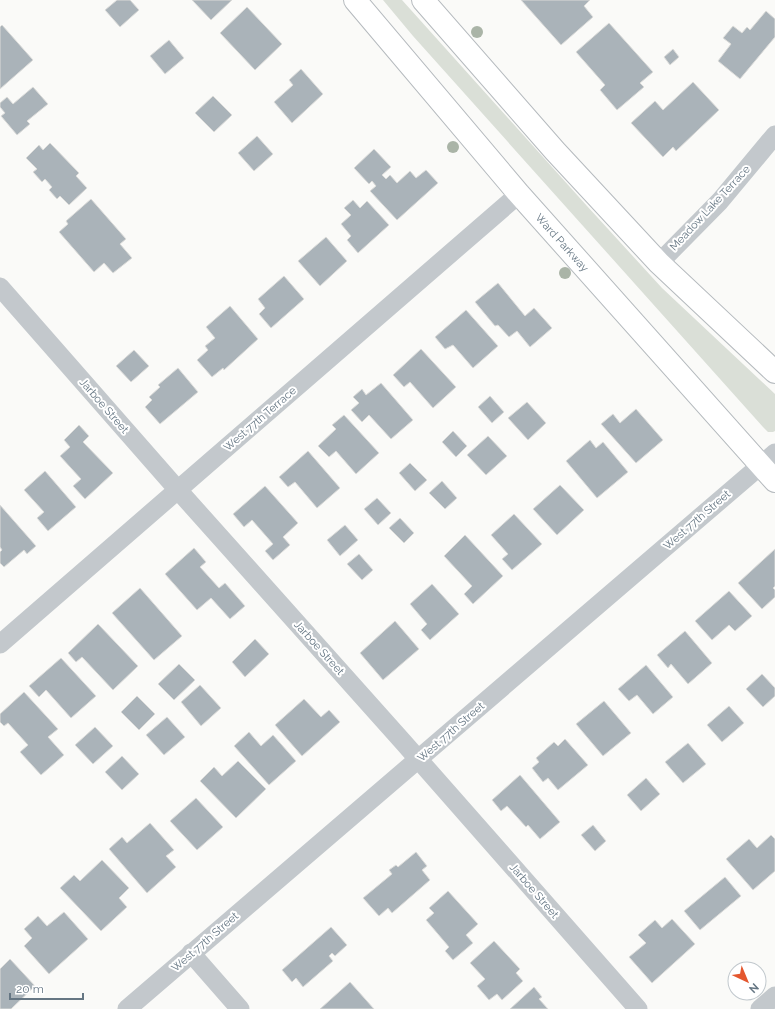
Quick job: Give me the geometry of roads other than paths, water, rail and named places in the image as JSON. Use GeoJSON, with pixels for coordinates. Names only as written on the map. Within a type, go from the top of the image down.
{"type":"FeatureCollection","features":[{"type":"Feature","properties":{"kind":"main road","name":"Ward Parkway"},"geometry":{"type":"LineString","coordinates":[[355,0],[519,194],[768,459],[775,481]]}},
{"type":"Feature","properties":{"kind":"main road"},"geometry":{"type":"LineString","coordinates":[[423,0],[555,151],[659,262],[775,372]]}},
{"type":"Feature","properties":{"kind":"street","name":"Meadow Lake Terrace"},"geometry":{"type":"LineString","coordinates":[[659,262],[720,201],[775,135]]}},
{"type":"Feature","properties":{"kind":"street","name":"West 77th Terrace"},"geometry":{"type":"LineString","coordinates":[[0,644],[519,194]]}},
{"type":"Feature","properties":{"kind":"street","name":"Jarboe Street"},"geometry":{"type":"LineString","coordinates":[[0,287],[638,1009]]}},
{"type":"Feature","properties":{"kind":"street","name":"West 77th Street"},"geometry":{"type":"LineString","coordinates":[[127,1009],[768,459]]}},
{"type":"Feature","properties":{"kind":"street"},"geometry":{"type":"LineString","coordinates":[[191,953],[240,1009]]}},
{"type":"Feature","properties":{"kind":"street"},"geometry":{"type":"LineString","coordinates":[[760,1009],[775,996]]}}]}
